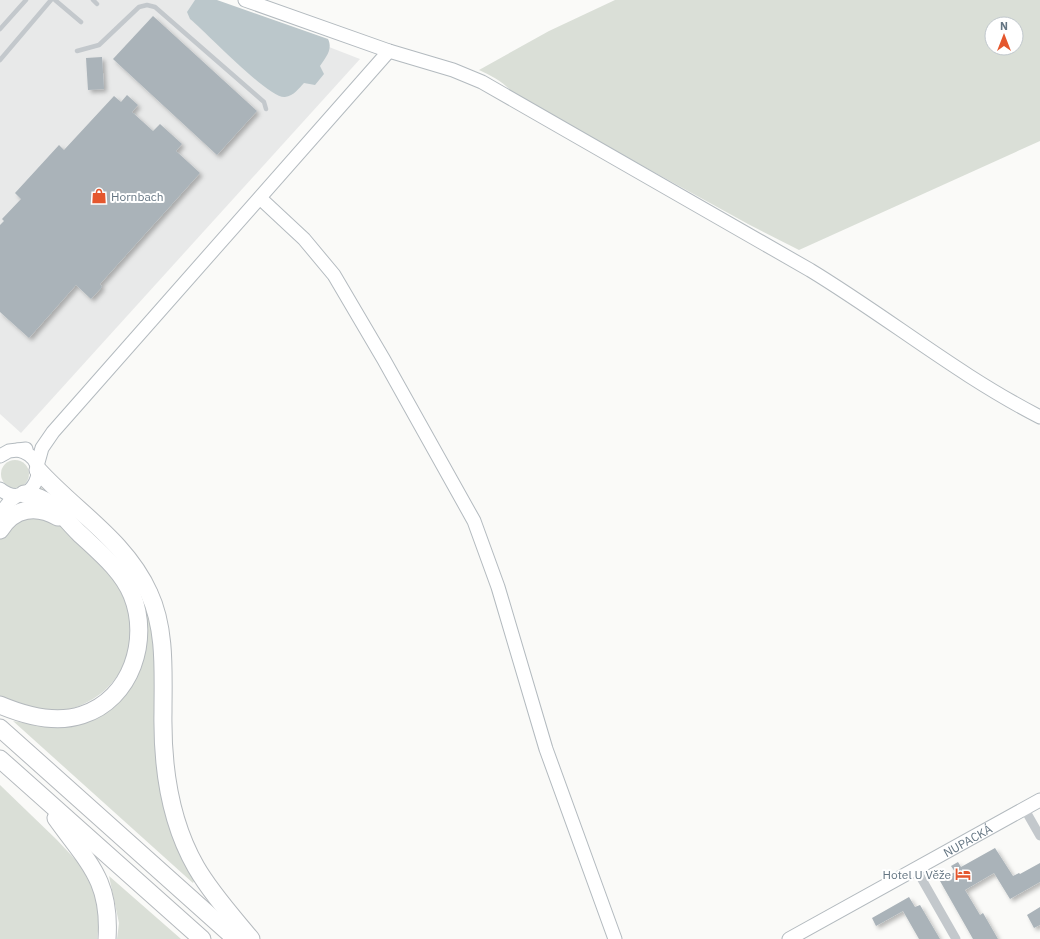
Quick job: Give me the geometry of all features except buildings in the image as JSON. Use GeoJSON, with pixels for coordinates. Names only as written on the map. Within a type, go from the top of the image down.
{"type":"FeatureCollection","features":[{"type":"Feature","properties":{"kind":"highway"},"geometry":{"type":"LineString","coordinates":[[38,468],[114,542],[140,575],[150,593],[157,616],[161,642],[164,767],[174,814],[182,839],[195,866],[209,888],[251,939]]}},
{"type":"Feature","properties":{"kind":"highway"},"geometry":{"type":"LineString","coordinates":[[0,705],[14,711],[48,719],[82,715],[103,703],[116,692],[124,682],[135,659],[140,637],[140,625],[132,594],[124,579],[50,503],[38,497],[21,495]]}},
{"type":"Feature","properties":{"kind":"highway"},"geometry":{"type":"LineString","coordinates":[[0,530],[8,519],[16,514],[34,509],[50,513],[73,527]]}},
{"type":"Feature","properties":{"kind":"highway"},"geometry":{"type":"LineString","coordinates":[[0,728],[236,939]]}},
{"type":"Feature","properties":{"kind":"highway"},"geometry":{"type":"LineString","coordinates":[[0,759],[202,939]]}},
{"type":"Feature","properties":{"kind":"highway"},"geometry":{"type":"LineString","coordinates":[[40,795],[94,870],[104,892],[108,914],[107,939]]}},
{"type":"Feature","properties":{"kind":"street"},"geometry":{"type":"LineString","coordinates":[[245,0],[389,51],[453,70],[482,82],[810,270],[851,295],[941,359],[1010,401],[1040,417]]}},
{"type":"Feature","properties":{"kind":"street"},"geometry":{"type":"LineString","coordinates":[[0,514],[10,501],[30,491],[36,483],[42,448],[53,432],[389,51]]}},
{"type":"Feature","properties":{"kind":"street"},"geometry":{"type":"LineString","coordinates":[[260,198],[304,239],[334,275],[384,360],[474,521],[498,587],[549,757],[615,939]]}},
{"type":"Feature","properties":{"kind":"street"},"geometry":{"type":"LineString","coordinates":[[0,456],[37,444],[53,432]]}},
{"type":"Feature","properties":{"kind":"street"},"geometry":{"type":"LineString","coordinates":[[0,444],[32,457],[38,468]]}},
{"type":"Feature","properties":{"kind":"street"},"geometry":{"type":"LineString","coordinates":[[0,490],[6,494],[21,495]]}},
{"type":"Feature","properties":{"kind":"street","name":"NUPACKÁ"},"geometry":{"type":"LineString","coordinates":[[789,939],[1040,800]]}},
{"type":"Feature","properties":{"kind":"street"},"geometry":{"type":"LineString","coordinates":[[1024,808],[1040,836]]}},
{"type":"Feature","properties":{"kind":"street"},"geometry":{"type":"LineString","coordinates":[[916,869],[956,939]]}},
{"type":"Feature","properties":{"kind":"lane"},"geometry":{"type":"LineString","coordinates":[[0,29],[26,0]]}},
{"type":"Feature","properties":{"kind":"lane"},"geometry":{"type":"LineString","coordinates":[[0,60],[51,0]]}},
{"type":"Feature","properties":{"kind":"lane"},"geometry":{"type":"LineString","coordinates":[[55,0],[81,22]]}},
{"type":"Feature","properties":{"kind":"lane"},"geometry":{"type":"LineString","coordinates":[[93,0],[97,4]]}},
{"type":"Feature","properties":{"kind":"lane"},"geometry":{"type":"LineString","coordinates":[[77,51],[99,45],[139,7],[147,5],[155,7],[264,102],[266,109]]}},
{"type":"Feature","properties":{"kind":"shaded area"},"geometry":{"type":"Polygon","coordinates":[[[0,0],[207,0],[360,59],[21,433],[0,414],[0,0]]]}},
{"type":"Feature","properties":{"kind":"shaded area"},"geometry":{"type":"Polygon","coordinates":[[[195,0],[217,0],[328,39],[330,46],[329,50],[320,66],[324,74],[315,85],[304,83],[291,95],[285,97],[277,95],[252,77],[190,19],[187,12],[195,0]]]}},
{"type":"Feature","properties":{"kind":"shaded area"},"geometry":{"type":"Polygon","coordinates":[[[615,0],[1040,0],[1040,141],[799,250],[748,224],[514,95],[503,83],[479,70],[549,31],[615,0]]]}},
{"type":"Feature","properties":{"kind":"shaded area"},"geometry":{"type":"Polygon","coordinates":[[[15,460],[25,464],[29,474],[25,484],[15,488],[5,484],[1,474],[5,464],[15,460]]]}},
{"type":"Feature","properties":{"kind":"shaded area"},"geometry":{"type":"Polygon","coordinates":[[[41,487],[123,561],[150,614],[156,646],[170,827],[194,881],[193,883],[13,721],[43,726],[81,722],[145,651],[146,644],[146,620],[141,601],[38,490],[41,487]]]}},
{"type":"Feature","properties":{"kind":"shaded area"},"geometry":{"type":"Polygon","coordinates":[[[22,516],[49,518],[60,524],[89,551],[110,574],[122,592],[129,612],[132,635],[129,652],[123,667],[114,681],[102,692],[89,702],[74,708],[57,711],[40,711],[0,697],[0,539],[9,522],[22,516]]]}},
{"type":"Feature","properties":{"kind":"shaded area"},"geometry":{"type":"Polygon","coordinates":[[[0,785],[57,840],[89,874],[98,898],[100,915],[97,939],[0,939],[0,785]]]}},
{"type":"Feature","properties":{"kind":"shaded area"},"geometry":{"type":"Polygon","coordinates":[[[109,876],[181,939],[117,939],[119,923],[109,876]]]}},
{"type":"Feature","properties":{"kind":"place","name":"Hornbach"},"geometry":{"type":"Point","coordinates":[99,196]}},
{"type":"Feature","properties":{"kind":"place","name":"Hotel U Věže"},"geometry":{"type":"Point","coordinates":[963,874]}}]}
